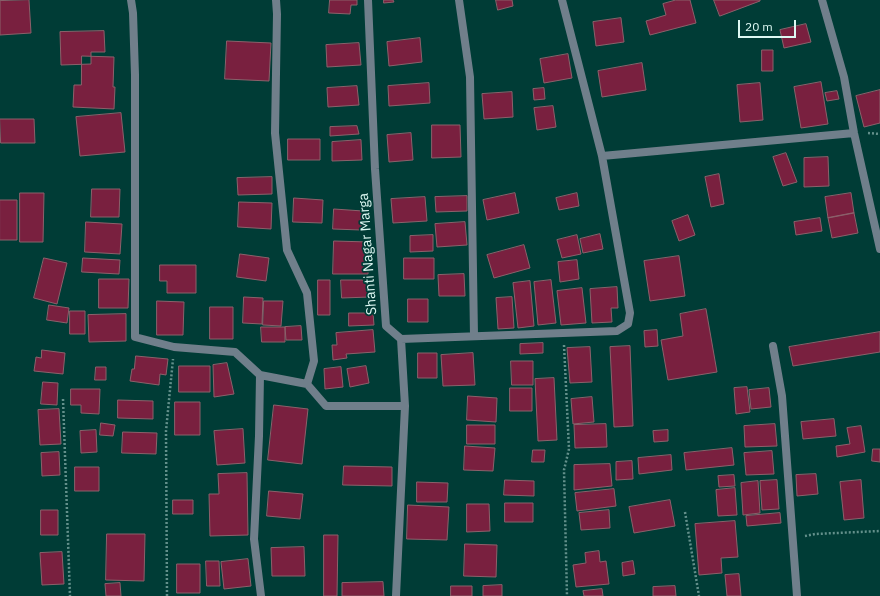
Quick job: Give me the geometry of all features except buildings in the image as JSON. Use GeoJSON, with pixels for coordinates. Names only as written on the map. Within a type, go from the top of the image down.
{"type":"FeatureCollection","features":[{"type":"Feature","properties":{"kind":"street"},"geometry":{"type":"LineString","coordinates":[[131,0],[133,13],[135,75],[135,337],[174,347],[234,352],[260,375],[307,384],[326,406],[405,406]]}},
{"type":"Feature","properties":{"kind":"street"},"geometry":{"type":"LineString","coordinates":[[276,0],[278,14],[275,133],[287,250],[307,293],[314,361],[307,384]]}},
{"type":"Feature","properties":{"kind":"street","name":"Shanti Nagar Marga"},"geometry":{"type":"LineString","coordinates":[[368,0],[375,169],[386,326],[401,339]]}},
{"type":"Feature","properties":{"kind":"street"},"geometry":{"type":"LineString","coordinates":[[459,0],[470,77],[474,336]]}},
{"type":"Feature","properties":{"kind":"street"},"geometry":{"type":"LineString","coordinates":[[396,596],[405,406],[401,339],[617,331],[628,324],[630,313],[602,156],[562,0]]}},
{"type":"Feature","properties":{"kind":"street"},"geometry":{"type":"LineString","coordinates":[[822,0],[844,77],[854,133],[880,249]]}},
{"type":"Feature","properties":{"kind":"street"},"geometry":{"type":"LineString","coordinates":[[602,156],[854,133]]}},
{"type":"Feature","properties":{"kind":"street"},"geometry":{"type":"LineString","coordinates":[[773,346],[782,396],[797,596]]}},
{"type":"Feature","properties":{"kind":"street"},"geometry":{"type":"LineString","coordinates":[[260,375],[259,436],[254,539],[261,596]]}},
{"type":"Feature","properties":{"kind":"path"},"geometry":{"type":"LineString","coordinates":[[563,332],[569,449],[564,470],[567,596]]}},
{"type":"Feature","properties":{"kind":"path"},"geometry":{"type":"LineString","coordinates":[[167,596],[166,431],[174,347]]}},
{"type":"Feature","properties":{"kind":"path"},"geometry":{"type":"LineString","coordinates":[[63,399],[70,596]]}},
{"type":"Feature","properties":{"kind":"path"},"geometry":{"type":"LineString","coordinates":[[685,512],[698,596]]}},
{"type":"Feature","properties":{"kind":"path"},"geometry":{"type":"LineString","coordinates":[[793,538],[815,534],[880,531]]}}]}
